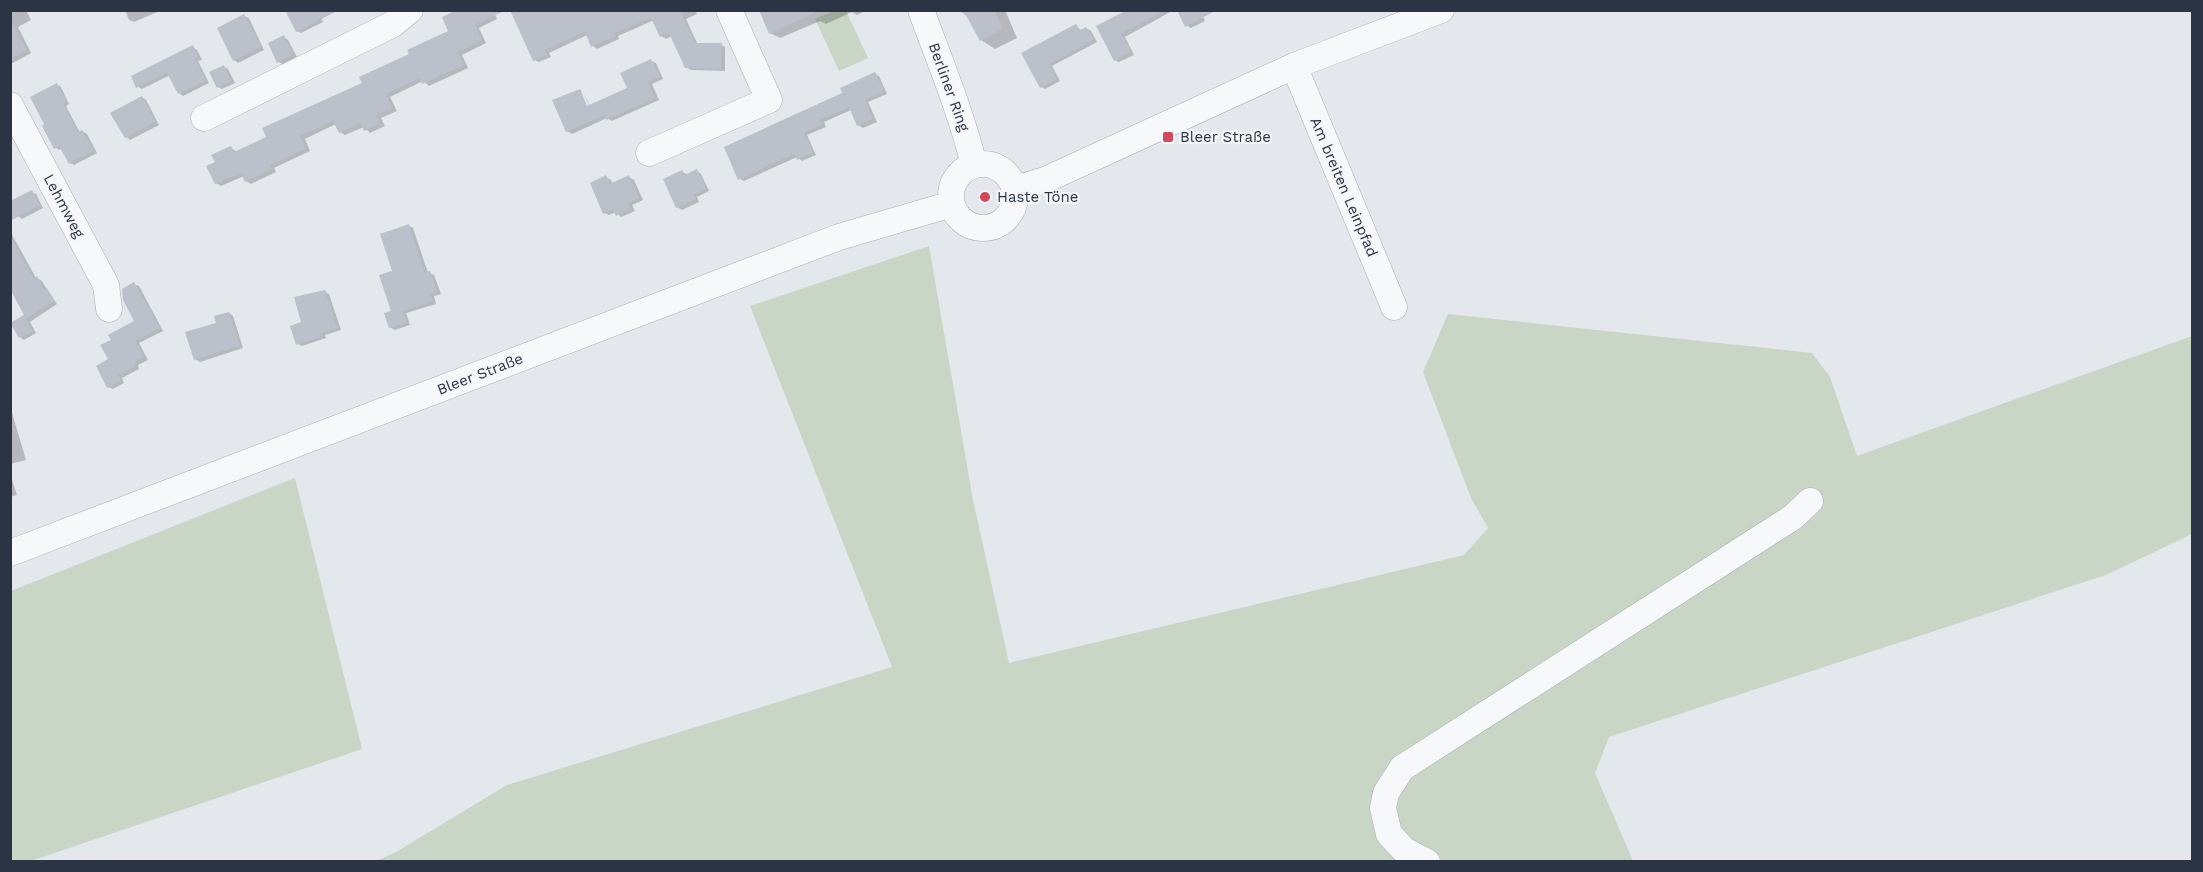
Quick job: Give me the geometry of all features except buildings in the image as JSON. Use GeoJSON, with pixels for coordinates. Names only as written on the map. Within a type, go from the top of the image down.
{"type":"FeatureCollection","features":[{"type":"Feature","properties":{"kind":"street"},"geometry":{"type":"LineString","coordinates":[[204,118],[393,24],[410,10]]}},
{"type":"Feature","properties":{"kind":"street"},"geometry":{"type":"LineString","coordinates":[[649,153],[769,100],[729,10]]}},
{"type":"Feature","properties":{"kind":"street","name":"Berliner Ring"},"geometry":{"type":"LineString","coordinates":[[921,10],[967,136],[974,165]]}},
{"type":"Feature","properties":{"kind":"street"},"geometry":{"type":"LineString","coordinates":[[1014,189],[1045,180],[1294,66],[1441,10]]}},
{"type":"Feature","properties":{"kind":"street","name":"Am breiten Leinpfad"},"geometry":{"type":"LineString","coordinates":[[1294,66],[1394,307]]}},
{"type":"Feature","properties":{"kind":"street","name":"Lehmweg"},"geometry":{"type":"LineString","coordinates":[[10,105],[106,285],[109,309]]}},
{"type":"Feature","properties":{"kind":"street"},"geometry":{"type":"LineString","coordinates":[[989,164],[1002,170],[1012,182],[1014,189],[1014,207],[1009,215],[1003,222],[986,228],[969,225],[961,220],[952,204],[951,196],[955,180],[967,168],[974,165],[989,164]]}},
{"type":"Feature","properties":{"kind":"street","name":"Bleer Straße"},"geometry":{"type":"LineString","coordinates":[[10,553],[839,237],[952,204]]}},
{"type":"Feature","properties":{"kind":"street"},"geometry":{"type":"LineString","coordinates":[[1427,861],[1404,850],[1389,834],[1383,808],[1386,793],[1402,768],[1783,523],[1810,501]]}},
{"type":"Feature","properties":{"kind":"green space"},"geometry":{"type":"Polygon","coordinates":[[[834,11],[846,11],[868,58],[839,71],[815,19],[834,11]]]}},
{"type":"Feature","properties":{"kind":"green space"},"geometry":{"type":"Polygon","coordinates":[[[929,246],[973,500],[1009,663],[1464,555],[1488,528],[1471,498],[1423,372],[1448,314],[1812,353],[1830,377],[1857,456],[2192,336],[2192,534],[2106,575],[1609,737],[1595,773],[1633,861],[374,862],[396,852],[507,785],[892,667],[750,306],[929,246]]]}},
{"type":"Feature","properties":{"kind":"green space"},"geometry":{"type":"Polygon","coordinates":[[[295,478],[362,749],[31,861],[11,861],[11,591],[295,478]]]}},
{"type":"Feature","properties":{"kind":"place","name":"Bleer Straße"},"geometry":{"type":"Point","coordinates":[1168,137]}},
{"type":"Feature","properties":{"kind":"place","name":"Haste Töne"},"geometry":{"type":"Point","coordinates":[985,197]}}]}
